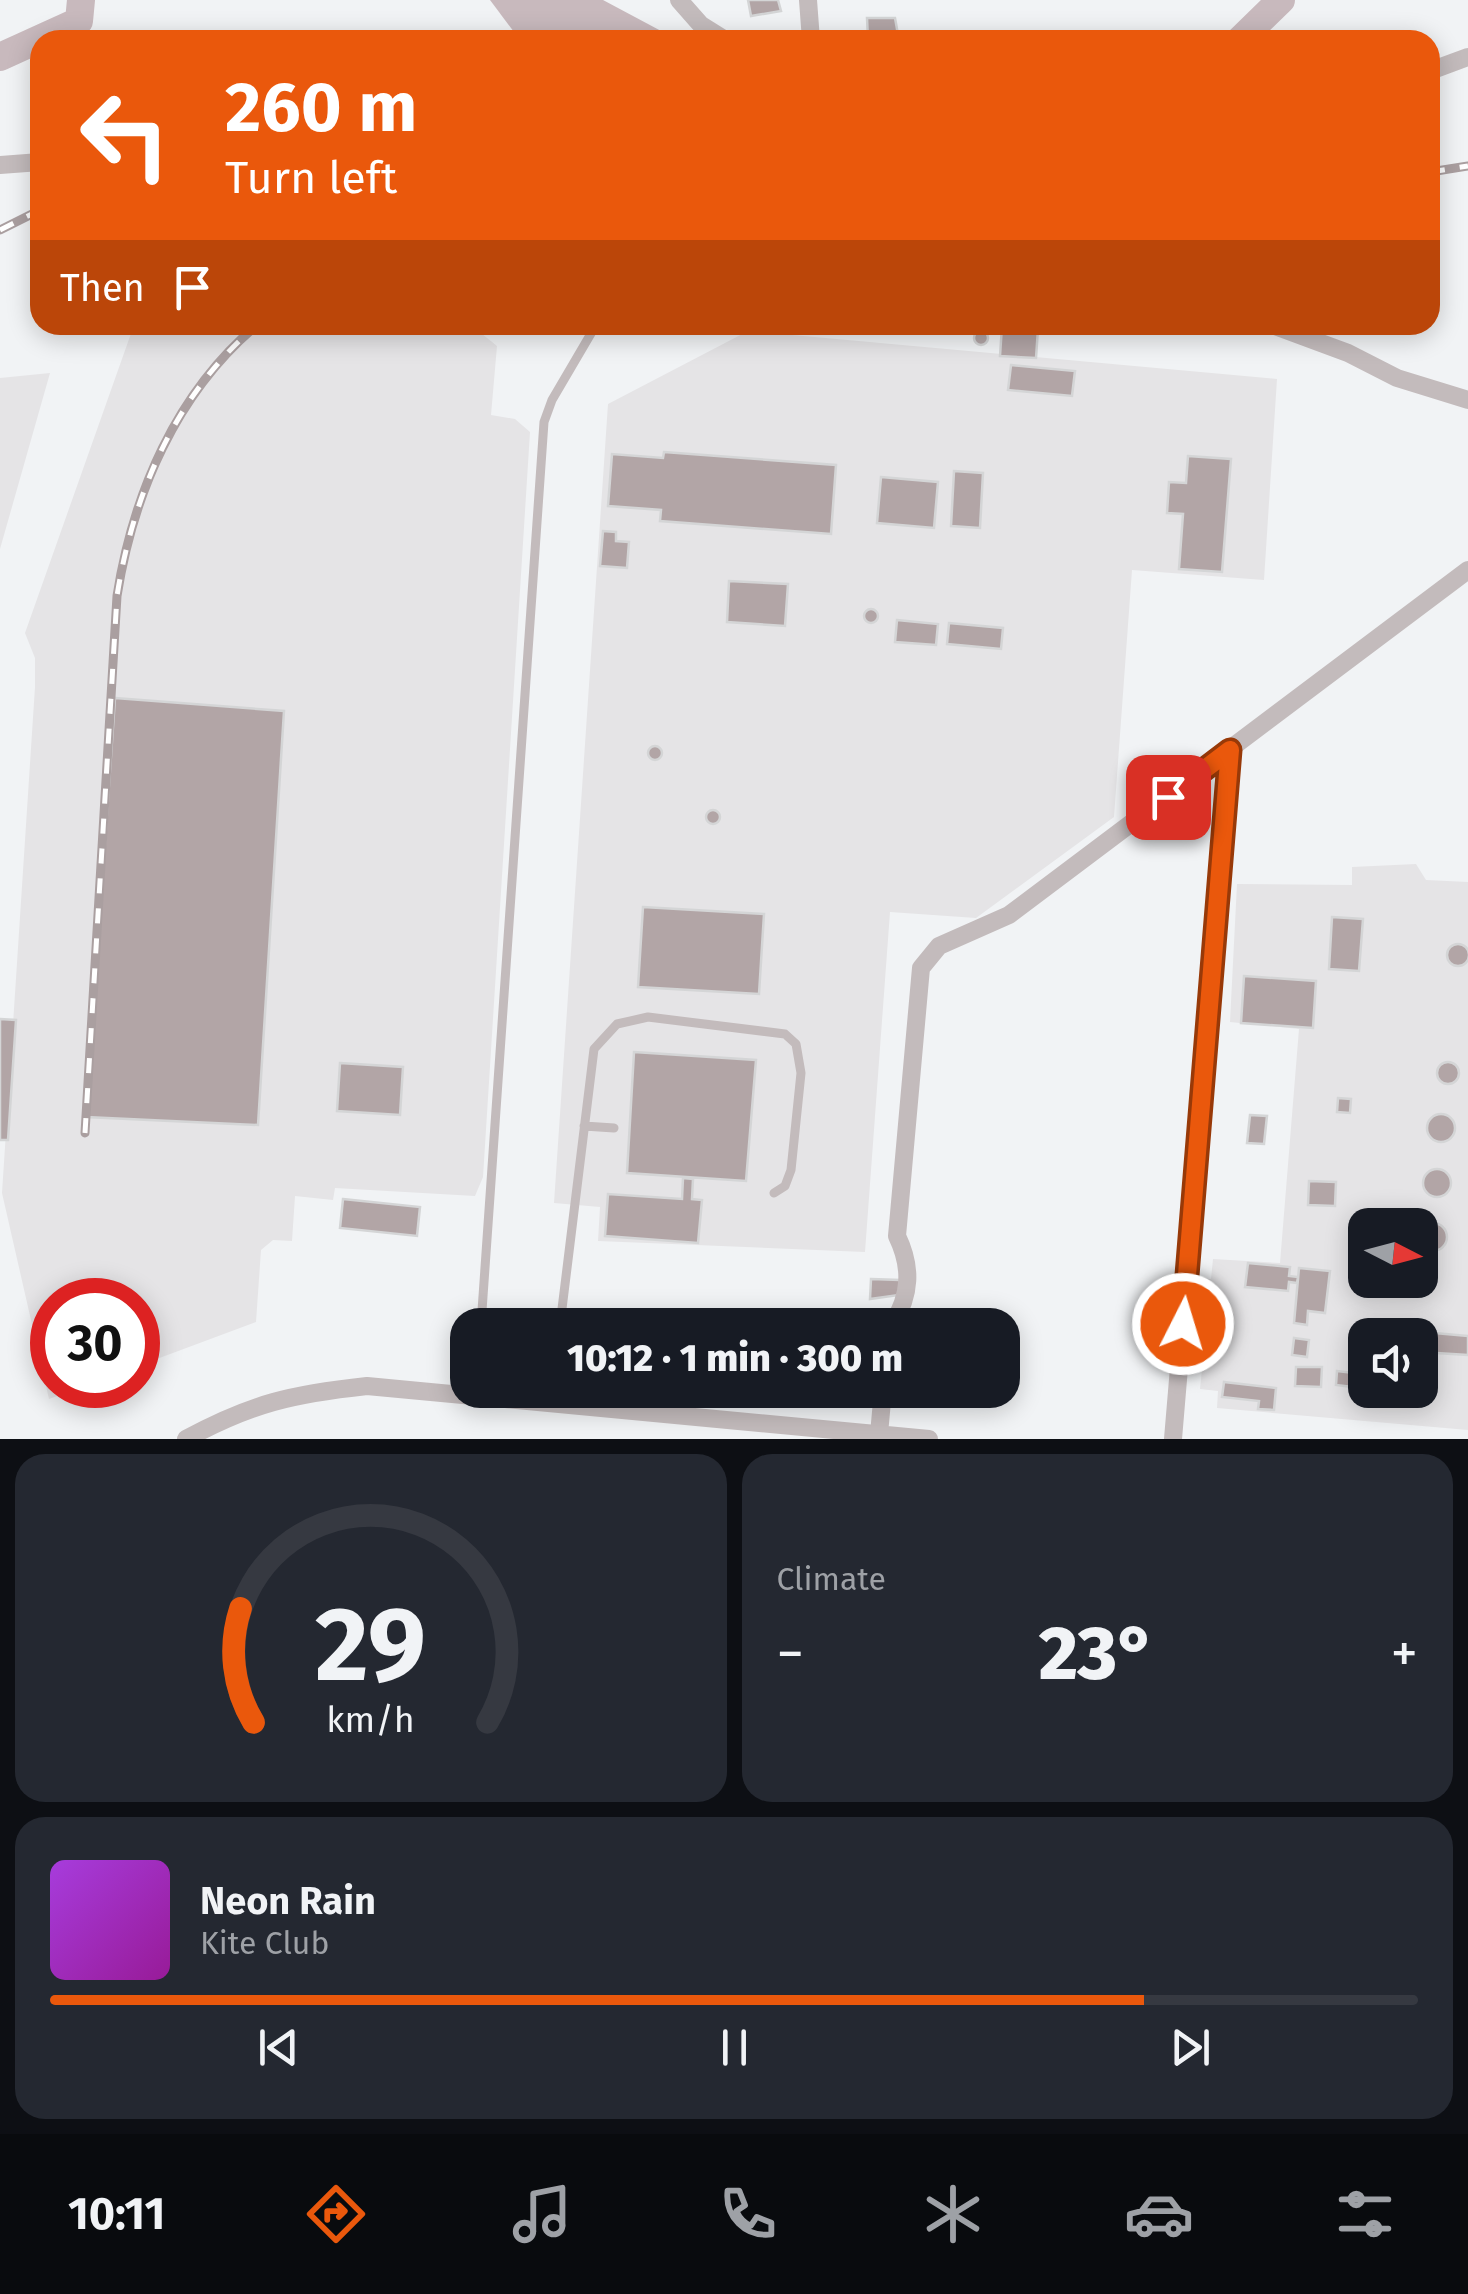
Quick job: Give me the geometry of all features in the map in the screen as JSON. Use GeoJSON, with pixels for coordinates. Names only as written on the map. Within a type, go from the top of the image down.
{"type":"FeatureCollection","features":[{"type":"Feature","properties":{"kind":"street"},"geometry":{"type":"LineString","coordinates":[[678,0],[709,30]]}},
{"type":"Feature","properties":{"kind":"street"},"geometry":{"type":"LineString","coordinates":[[808,0],[811,30]]}},
{"type":"Feature","properties":{"kind":"street"},"geometry":{"type":"LineString","coordinates":[[1440,67],[1468,57]]}},
{"type":"Feature","properties":{"kind":"street"},"geometry":{"type":"LineString","coordinates":[[0,165],[30,163]]}},
{"type":"Feature","properties":{"kind":"street"},"geometry":{"type":"LineString","coordinates":[[1299,335],[1348,353],[1397,378],[1468,400]]}},
{"type":"Feature","properties":{"kind":"street"},"geometry":{"type":"LineString","coordinates":[[903,1308],[909,1262],[897,1236],[921,968],[939,946],[1010,916],[1468,570]]}},
{"type":"Feature","properties":{"kind":"street"},"geometry":{"type":"LineString","coordinates":[[1174,1439],[1230,750]]}},
{"type":"Feature","properties":{"kind":"street"},"geometry":{"type":"LineString","coordinates":[[186,1439],[234,1413],[289,1394],[367,1386],[450,1391]]}},
{"type":"Feature","properties":{"kind":"street"},"geometry":{"type":"LineString","coordinates":[[649,1408],[929,1439]]}},
{"type":"Feature","properties":{"kind":"street"},"geometry":{"type":"LineString","coordinates":[[879,1434],[881,1408]]}},
{"type":"Feature","properties":{"kind":"lane"},"geometry":{"type":"LineString","coordinates":[[482,1308],[544,422],[552,400],[590,335]]}},
{"type":"Feature","properties":{"kind":"lane"},"geometry":{"type":"LineString","coordinates":[[562,1308],[594,1049],[617,1024],[648,1017],[785,1034],[796,1044],[802,1073],[790,1170],[786,1186],[774,1193]]}},
{"type":"Feature","properties":{"kind":"lane"},"geometry":{"type":"LineString","coordinates":[[584,1126],[614,1128]]}},
{"type":"Feature","properties":{"kind":"shaded area"},"geometry":{"type":"Polygon","coordinates":[[[490,0],[603,0],[659,30],[512,30],[490,0]]]}},
{"type":"Feature","properties":{"kind":"shaded area"},"geometry":{"type":"Polygon","coordinates":[[[130,335],[483,335],[497,346],[491,415],[515,419],[530,432],[483,1177],[475,1196],[335,1188],[333,1200],[295,1196],[292,1241],[273,1240],[261,1250],[256,1322],[160,1358],[160,1278],[30,1278],[30,1316],[2,1193],[35,658],[25,633],[130,335]]]}},
{"type":"Feature","properties":{"kind":"shaded area"},"geometry":{"type":"Polygon","coordinates":[[[740,335],[792,335],[1277,379],[1264,580],[1132,570],[1114,817],[976,918],[890,912],[865,1252],[598,1241],[600,1207],[554,1203],[608,404],[740,335]]]}},
{"type":"Feature","properties":{"kind":"shaded area"},"geometry":{"type":"Polygon","coordinates":[[[50,373],[0,549],[0,378],[50,373]]]}},
{"type":"Feature","properties":{"kind":"shaded area"},"geometry":{"type":"Polygon","coordinates":[[[1416,864],[1426,880],[1468,882],[1468,1430],[1217,1408],[1218,1391],[1200,1389],[1207,1319],[1198,1311],[1200,1279],[1211,1279],[1213,1259],[1280,1263],[1299,1029],[1230,1022],[1237,884],[1352,885],[1352,867],[1416,864]]]}},
{"type":"Feature","properties":{"kind":"building"},"geometry":{"type":"Polygon","coordinates":[[[748,0],[778,0],[781,11],[751,16],[748,0]]]}},
{"type":"Feature","properties":{"kind":"building"},"geometry":{"type":"Polygon","coordinates":[[[867,18],[895,18],[897,30],[868,30],[867,18]]]}},
{"type":"Feature","properties":{"kind":"building"},"geometry":{"type":"Polygon","coordinates":[[[975,335],[987,335],[986,343],[976,343],[975,335]]]}},
{"type":"Feature","properties":{"kind":"building"},"geometry":{"type":"Polygon","coordinates":[[[1001,335],[1038,335],[1036,358],[1000,356],[1001,335]]]}},
{"type":"Feature","properties":{"kind":"building"},"geometry":{"type":"Polygon","coordinates":[[[1011,365],[1075,371],[1072,396],[1008,390],[1011,365]]]}},
{"type":"Feature","properties":{"kind":"building"},"geometry":{"type":"Polygon","coordinates":[[[664,452],[836,465],[831,534],[660,521],[661,510],[608,506],[612,454],[663,458],[664,452]]]}},
{"type":"Feature","properties":{"kind":"building"},"geometry":{"type":"Polygon","coordinates":[[[1188,456],[1231,459],[1222,572],[1179,569],[1183,514],[1167,513],[1169,482],[1186,483],[1188,456]]]}},
{"type":"Feature","properties":{"kind":"building"},"geometry":{"type":"Polygon","coordinates":[[[954,471],[983,473],[980,528],[951,526],[954,471]]]}},
{"type":"Feature","properties":{"kind":"building"},"geometry":{"type":"Polygon","coordinates":[[[881,477],[938,482],[934,528],[877,523],[881,477]]]}},
{"type":"Feature","properties":{"kind":"building"},"geometry":{"type":"Polygon","coordinates":[[[603,531],[616,532],[616,541],[629,542],[627,568],[600,566],[603,531]]]}},
{"type":"Feature","properties":{"kind":"building"},"geometry":{"type":"Polygon","coordinates":[[[729,581],[788,584],[785,626],[727,622],[729,581]]]}},
{"type":"Feature","properties":{"kind":"building"},"geometry":{"type":"Polygon","coordinates":[[[871,609],[878,616],[871,623],[864,616],[871,609]]]}},
{"type":"Feature","properties":{"kind":"building"},"geometry":{"type":"Polygon","coordinates":[[[897,620],[938,624],[936,645],[895,642],[897,620]]]}},
{"type":"Feature","properties":{"kind":"building"},"geometry":{"type":"Polygon","coordinates":[[[949,623],[1003,628],[1001,649],[947,644],[949,623]]]}},
{"type":"Feature","properties":{"kind":"building"},"geometry":{"type":"Polygon","coordinates":[[[115,698],[284,711],[258,1125],[86,1117],[115,698]]]}},
{"type":"Feature","properties":{"kind":"building"},"geometry":{"type":"Polygon","coordinates":[[[655,746],[662,753],[655,760],[648,753],[655,746]]]}},
{"type":"Feature","properties":{"kind":"building"},"geometry":{"type":"Polygon","coordinates":[[[713,810],[720,817],[713,824],[706,817],[713,810]]]}},
{"type":"Feature","properties":{"kind":"building"},"geometry":{"type":"Polygon","coordinates":[[[643,907],[764,914],[759,994],[638,987],[643,907]]]}},
{"type":"Feature","properties":{"kind":"building"},"geometry":{"type":"Polygon","coordinates":[[[1332,917],[1363,919],[1359,971],[1329,969],[1332,917]]]}},
{"type":"Feature","properties":{"kind":"building"},"geometry":{"type":"Polygon","coordinates":[[[1454,944],[1462,944],[1469,955],[1462,966],[1454,966],[1447,959],[1447,951],[1454,944]]]}},
{"type":"Feature","properties":{"kind":"building"},"geometry":{"type":"Polygon","coordinates":[[[1244,976],[1316,981],[1313,1028],[1241,1023],[1244,976]]]}},
{"type":"Feature","properties":{"kind":"building"},"geometry":{"type":"Polygon","coordinates":[[[0,1019],[16,1020],[8,1140],[0,1140],[0,1019]]]}},
{"type":"Feature","properties":{"kind":"building"},"geometry":{"type":"Polygon","coordinates":[[[634,1052],[756,1060],[746,1181],[627,1173],[634,1052]]]}},
{"type":"Feature","properties":{"kind":"building"},"geometry":{"type":"Polygon","coordinates":[[[1444,1062],[1452,1062],[1459,1073],[1452,1084],[1444,1084],[1437,1077],[1437,1069],[1444,1062]]]}},
{"type":"Feature","properties":{"kind":"building"},"geometry":{"type":"Polygon","coordinates":[[[340,1063],[403,1067],[400,1115],[337,1111],[340,1063]]]}},
{"type":"Feature","properties":{"kind":"building"},"geometry":{"type":"Polygon","coordinates":[[[1338,1098],[1351,1099],[1350,1113],[1337,1112],[1338,1098]]]}},
{"type":"Feature","properties":{"kind":"building"},"geometry":{"type":"Polygon","coordinates":[[[1441,1114],[1451,1118],[1455,1128],[1451,1138],[1441,1142],[1431,1138],[1427,1128],[1431,1118],[1441,1114]]]}},
{"type":"Feature","properties":{"kind":"building"},"geometry":{"type":"Polygon","coordinates":[[[1250,1115],[1267,1116],[1264,1144],[1247,1143],[1250,1115]]]}},
{"type":"Feature","properties":{"kind":"building"},"geometry":{"type":"Polygon","coordinates":[[[1437,1169],[1447,1173],[1451,1183],[1447,1193],[1437,1197],[1427,1193],[1423,1183],[1427,1173],[1437,1169]]]}},
{"type":"Feature","properties":{"kind":"building"},"geometry":{"type":"Polygon","coordinates":[[[683,1178],[693,1179],[692,1199],[702,1200],[698,1243],[605,1236],[608,1194],[682,1199],[683,1178]]]}},
{"type":"Feature","properties":{"kind":"building"},"geometry":{"type":"Polygon","coordinates":[[[1309,1181],[1336,1182],[1335,1206],[1308,1205],[1309,1181]]]}},
{"type":"Feature","properties":{"kind":"building"},"geometry":{"type":"Polygon","coordinates":[[[343,1199],[420,1207],[417,1236],[340,1228],[343,1199]]]}},
{"type":"Feature","properties":{"kind":"building"},"geometry":{"type":"Polygon","coordinates":[[[1438,1224],[1446,1232],[1446,1242],[1438,1250],[1438,1224]]]}},
{"type":"Feature","properties":{"kind":"building"},"geometry":{"type":"Polygon","coordinates":[[[1248,1263],[1290,1267],[1289,1276],[1298,1277],[1297,1283],[1289,1282],[1288,1291],[1245,1287],[1248,1263]]]}},
{"type":"Feature","properties":{"kind":"building"},"geometry":{"type":"Polygon","coordinates":[[[1299,1268],[1330,1271],[1325,1313],[1308,1311],[1307,1325],[1294,1323],[1299,1268]]]}},
{"type":"Feature","properties":{"kind":"building"},"geometry":{"type":"Polygon","coordinates":[[[871,1279],[900,1280],[899,1295],[870,1299],[871,1279]]]}},
{"type":"Feature","properties":{"kind":"building"},"geometry":{"type":"Polygon","coordinates":[[[1204,1284],[1215,1285],[1212,1308],[1202,1307],[1204,1284]]]}},
{"type":"Feature","properties":{"kind":"building"},"geometry":{"type":"Polygon","coordinates":[[[1438,1333],[1468,1336],[1468,1355],[1438,1353],[1438,1333]]]}},
{"type":"Feature","properties":{"kind":"building"},"geometry":{"type":"Polygon","coordinates":[[[1294,1338],[1309,1340],[1307,1357],[1292,1355],[1294,1338]]]}},
{"type":"Feature","properties":{"kind":"building"},"geometry":{"type":"Polygon","coordinates":[[[1296,1367],[1322,1367],[1321,1387],[1295,1386],[1296,1367]]]}},
{"type":"Feature","properties":{"kind":"building"},"geometry":{"type":"Polygon","coordinates":[[[1337,1371],[1348,1372],[1348,1386],[1336,1385],[1337,1371]]]}},
{"type":"Feature","properties":{"kind":"building"},"geometry":{"type":"Polygon","coordinates":[[[1224,1382],[1276,1388],[1274,1410],[1258,1409],[1259,1401],[1222,1397],[1224,1382]]]}},
{"type":"Feature","properties":{"kind":"waterway"},"geometry":{"type":"LineString","coordinates":[[59,30],[79,21],[81,0]]}},
{"type":"Feature","properties":{"kind":"waterway"},"geometry":{"type":"LineString","coordinates":[[1250,30],[1281,0]]}},
{"type":"Feature","properties":{"kind":"waterway"},"geometry":{"type":"LineString","coordinates":[[0,57],[30,43]]}},
{"type":"Feature","properties":{"kind":"railway"},"geometry":{"type":"LineString","coordinates":[[1440,170],[1468,166]]}},
{"type":"Feature","properties":{"kind":"railway"},"geometry":{"type":"LineString","coordinates":[[0,230],[30,215]]}},
{"type":"Feature","properties":{"kind":"railway"},"geometry":{"type":"LineString","coordinates":[[85,1133],[117,596],[124,558],[147,483],[181,414],[203,382],[246,335]]}},
{"type":"Feature","properties":{"kind":"route"},"geometry":{"type":"LineString","coordinates":[[1168,797],[1230,750],[1183,1324]]}}]}
